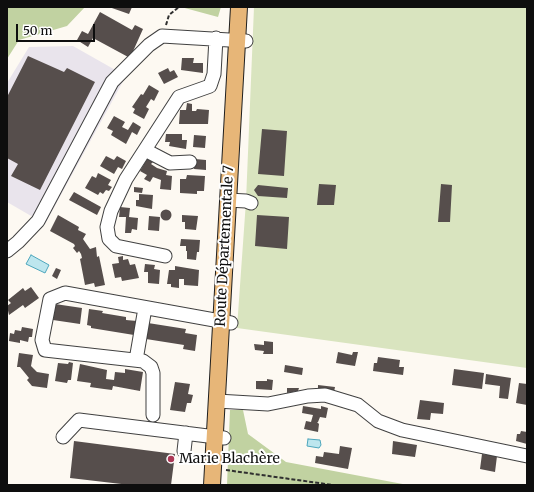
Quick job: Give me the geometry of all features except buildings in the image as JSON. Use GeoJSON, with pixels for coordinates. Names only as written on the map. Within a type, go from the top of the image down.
{"type":"FeatureCollection","features":[{"type":"Feature","properties":{"kind":"main road","name":"Route Départementale 7"},"geometry":{"type":"LineString","coordinates":[[212,485],[219,438],[226,322],[239,201],[242,40],[239,7]]}},
{"type":"Feature","properties":{"kind":"main road","name":"Route Départementale 7"},"geometry":{"type":"LineString","coordinates":[[242,40],[248,7]]}},
{"type":"Feature","properties":{"kind":"main road","name":"Route Départementale 7"},"geometry":{"type":"LineString","coordinates":[[219,438],[222,477]]}},
{"type":"Feature","properties":{"kind":"street"},"geometry":{"type":"LineString","coordinates":[[7,251],[38,221],[112,82],[149,45],[162,36],[242,40]]}},
{"type":"Feature","properties":{"kind":"street"},"geometry":{"type":"LineString","coordinates":[[164,256],[116,246],[109,239],[107,227],[111,211],[126,179],[179,97],[210,86],[214,74],[216,38]]}},
{"type":"Feature","properties":{"kind":"street"},"geometry":{"type":"LineString","coordinates":[[145,150],[170,163],[190,162]]}},
{"type":"Feature","properties":{"kind":"street"},"geometry":{"type":"LineString","coordinates":[[153,415],[153,373],[151,367],[143,361],[45,350],[42,340],[50,299],[65,293],[226,322]]}},
{"type":"Feature","properties":{"kind":"street"},"geometry":{"type":"LineString","coordinates":[[136,360],[145,308]]}},
{"type":"Feature","properties":{"kind":"street"},"geometry":{"type":"LineString","coordinates":[[221,401],[268,404],[308,396],[326,395],[358,405],[378,421],[402,430],[527,456]]}},
{"type":"Feature","properties":{"kind":"street"},"geometry":{"type":"LineString","coordinates":[[63,437],[79,420],[219,438]]}},
{"type":"Feature","properties":{"kind":"street"},"geometry":{"type":"LineString","coordinates":[[184,451],[186,433]]}},
{"type":"Feature","properties":{"kind":"path"},"geometry":{"type":"LineString","coordinates":[[162,36],[169,15],[178,7]]}},
{"type":"Feature","properties":{"kind":"path"},"geometry":{"type":"LineString","coordinates":[[222,477],[333,485]]}},
{"type":"Feature","properties":{"kind":"shaded area"},"geometry":{"type":"Polygon","coordinates":[[[73,46],[126,76],[45,224],[7,202],[7,83],[29,47],[73,46]]]}},
{"type":"Feature","properties":{"kind":"green space"},"geometry":{"type":"Polygon","coordinates":[[[7,7],[85,7],[67,26],[19,40],[7,59],[7,7]]]}},
{"type":"Feature","properties":{"kind":"green space"},"geometry":{"type":"Polygon","coordinates":[[[181,7],[221,7],[218,17],[181,7]]]}},
{"type":"Feature","properties":{"kind":"green space"},"geometry":{"type":"Polygon","coordinates":[[[254,7],[527,7],[527,368],[237,328],[246,201],[254,7]]]}},
{"type":"Feature","properties":{"kind":"green space"},"geometry":{"type":"Polygon","coordinates":[[[230,410],[243,410],[248,434],[286,462],[408,485],[227,485],[230,410]]]}},
{"type":"Feature","properties":{"kind":"water"},"geometry":{"type":"Polygon","coordinates":[[[31,255],[49,265],[45,273],[26,264],[31,255]]]}},
{"type":"Feature","properties":{"kind":"water"},"geometry":{"type":"Polygon","coordinates":[[[308,439],[320,440],[321,445],[319,448],[307,446],[308,439]]]}},
{"type":"Feature","properties":{"kind":"place","name":"Marie Blachère"},"geometry":{"type":"Point","coordinates":[171,459]}}]}
